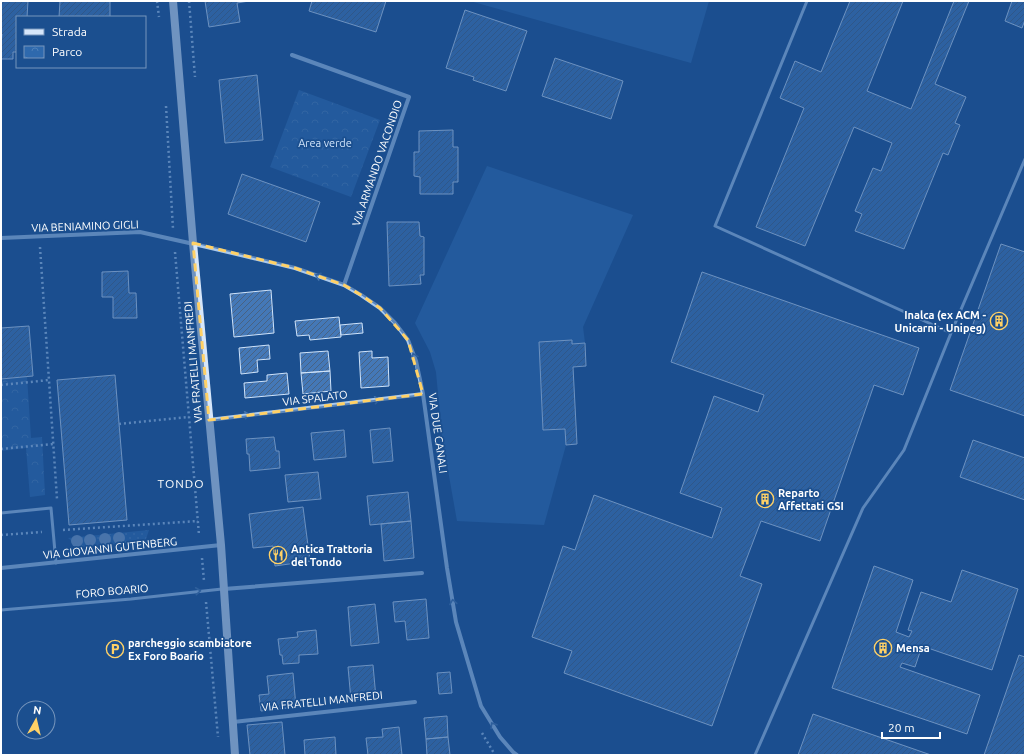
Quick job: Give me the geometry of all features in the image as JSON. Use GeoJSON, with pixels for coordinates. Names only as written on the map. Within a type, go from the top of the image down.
{"type":"FeatureCollection","features":[{"type":"Feature","properties":{"kind":"main road","name":"VIA FRATELLI MANFREDI"},"geometry":{"type":"LineString","coordinates":[[173,1],[194,258],[221,545],[235,755]]}},
{"type":"Feature","properties":{"kind":"street","name":"VIA ARMANDO VACONDIO"},"geometry":{"type":"LineString","coordinates":[[292,55],[409,97],[344,285]]}},
{"type":"Feature","properties":{"kind":"street","name":"VIA BENIAMINO GIGLI"},"geometry":{"type":"LineString","coordinates":[[1,238],[140,232],[193,243]]}},
{"type":"Feature","properties":{"kind":"street","name":"VIA DUE CANALI"},"geometry":{"type":"LineString","coordinates":[[193,243],[295,268],[344,285],[362,295],[380,308],[395,323],[408,340],[416,360],[423,394],[456,622],[481,706],[500,737],[517,755]]}},
{"type":"Feature","properties":{"kind":"street","name":"VIA SPALATO"},"geometry":{"type":"LineString","coordinates":[[209,420],[423,394]]}},
{"type":"Feature","properties":{"kind":"street","name":"VIA GIOVANNI GUTENBERG"},"geometry":{"type":"LineString","coordinates":[[1,568],[221,545]]}},
{"type":"Feature","properties":{"kind":"street"},"geometry":{"type":"LineString","coordinates":[[224,589],[422,573]]}},
{"type":"Feature","properties":{"kind":"street","name":"VIA FRATELLI MANFREDI"},"geometry":{"type":"LineString","coordinates":[[232,722],[415,702]]}},
{"type":"Feature","properties":{"kind":"lane"},"geometry":{"type":"LineString","coordinates":[[807,1],[715,226],[951,333]]}},
{"type":"Feature","properties":{"kind":"lane"},"geometry":{"type":"LineString","coordinates":[[755,755],[863,508],[904,450],[951,333],[1025,159]]}},
{"type":"Feature","properties":{"kind":"lane"},"geometry":{"type":"LineString","coordinates":[[1,512],[51,508],[56,562]]}},
{"type":"Feature","properties":{"kind":"lane","name":"FORO BOARIO"},"geometry":{"type":"LineString","coordinates":[[1,610],[224,589]]}},
{"type":"Feature","properties":{"kind":"path"},"geometry":{"type":"LineString","coordinates":[[157,1],[159,24]]}},
{"type":"Feature","properties":{"kind":"path"},"geometry":{"type":"LineString","coordinates":[[166,99],[175,253],[218,739]]}},
{"type":"Feature","properties":{"kind":"path"},"geometry":{"type":"LineString","coordinates":[[39,236],[58,507]]}},
{"type":"Feature","properties":{"kind":"path"},"geometry":{"type":"LineString","coordinates":[[175,253],[194,258]]}},
{"type":"Feature","properties":{"kind":"path"},"geometry":{"type":"LineString","coordinates":[[1,385],[49,380]]}},
{"type":"Feature","properties":{"kind":"path"},"geometry":{"type":"LineString","coordinates":[[119,424],[189,417]]}},
{"type":"Feature","properties":{"kind":"path"},"geometry":{"type":"LineString","coordinates":[[1,449],[53,444]]}},
{"type":"Feature","properties":{"kind":"path"},"geometry":{"type":"LineString","coordinates":[[1,535],[198,521]]}},
{"type":"Feature","properties":{"kind":"path"},"geometry":{"type":"LineString","coordinates":[[481,731],[495,755]]}},
{"type":"Feature","properties":{"kind":"highlighted area"},"geometry":{"type":"Polygon","coordinates":[[[193,243],[295,268],[344,285],[361,295],[380,308],[408,340],[423,394],[209,420],[193,243]]]}},
{"type":"Feature","properties":{"kind":"green space"},"geometry":{"type":"Polygon","coordinates":[[[470,1],[709,1],[691,63],[470,1]]]}},
{"type":"Feature","properties":{"kind":"green space","name":"Area verde"},"geometry":{"type":"Polygon","coordinates":[[[299,90],[380,120],[351,197],[270,167],[299,90]]]}},
{"type":"Feature","properties":{"kind":"green space"},"geometry":{"type":"Polygon","coordinates":[[[487,166],[633,215],[583,327],[585,343],[572,344],[571,340],[539,342],[543,430],[565,429],[566,445],[544,525],[457,521],[442,436],[436,372],[430,352],[415,323],[487,166]]]}},
{"type":"Feature","properties":{"kind":"green space"},"geometry":{"type":"Polygon","coordinates":[[[27,377],[31,438],[42,437],[45,495],[30,497],[26,448],[1,451],[1,379],[27,377]]]}},
{"type":"Feature","properties":{"kind":"green space"},"geometry":{"type":"Polygon","coordinates":[[[149,530],[146,539],[139,542],[84,547],[75,544],[68,538],[149,530]]]}},
{"type":"Feature","properties":{"kind":"building"},"geometry":{"type":"Polygon","coordinates":[[[1,1],[28,1],[27,16],[16,16],[16,52],[13,52],[13,59],[1,59],[1,1]]]}},
{"type":"Feature","properties":{"kind":"building"},"geometry":{"type":"Polygon","coordinates":[[[60,1],[110,1],[110,16],[59,16],[60,1]]]}},
{"type":"Feature","properties":{"kind":"building"},"geometry":{"type":"Polygon","coordinates":[[[205,1],[249,1],[237,3],[240,22],[209,27],[205,1]]]}},
{"type":"Feature","properties":{"kind":"building"},"geometry":{"type":"Polygon","coordinates":[[[312,1],[386,1],[376,32],[309,11],[312,1]]]}},
{"type":"Feature","properties":{"kind":"building"},"geometry":{"type":"Polygon","coordinates":[[[850,1],[903,1],[867,91],[911,109],[954,1],[969,1],[935,84],[966,97],[955,123],[960,125],[948,155],[943,153],[904,249],[855,231],[862,214],[855,211],[873,168],[881,171],[892,143],[854,127],[805,246],[756,227],[804,108],[780,98],[795,61],[821,72],[850,1]]]}},
{"type":"Feature","properties":{"kind":"building"},"geometry":{"type":"Polygon","coordinates":[[[1012,1],[1025,1],[1025,20],[1022,28],[1005,21],[1012,1]]]}},
{"type":"Feature","properties":{"kind":"building"},"geometry":{"type":"Polygon","coordinates":[[[465,10],[527,31],[506,91],[473,80],[474,77],[446,68],[465,10]]]}},
{"type":"Feature","properties":{"kind":"building"},"geometry":{"type":"Polygon","coordinates":[[[555,58],[623,81],[611,119],[542,96],[555,58]]]}},
{"type":"Feature","properties":{"kind":"building"},"geometry":{"type":"Polygon","coordinates":[[[257,75],[263,140],[225,143],[219,80],[257,75]]]}},
{"type":"Feature","properties":{"kind":"building"},"geometry":{"type":"Polygon","coordinates":[[[453,130],[453,147],[458,147],[458,182],[453,182],[453,194],[420,194],[420,177],[414,176],[414,152],[419,152],[419,131],[453,130]]]}},
{"type":"Feature","properties":{"kind":"building"},"geometry":{"type":"Polygon","coordinates":[[[242,174],[320,202],[306,242],[228,214],[242,174]]]}},
{"type":"Feature","properties":{"kind":"building"},"geometry":{"type":"Polygon","coordinates":[[[387,222],[419,222],[420,236],[424,237],[424,275],[420,275],[421,284],[389,286],[387,222]]]}},
{"type":"Feature","properties":{"kind":"building","name":"Inalca (ex ACM - Unicarni - Unipeg)"},"geometry":{"type":"Polygon","coordinates":[[[1001,244],[1025,252],[1025,416],[950,390],[1001,244]]]}},
{"type":"Feature","properties":{"kind":"building"},"geometry":{"type":"Polygon","coordinates":[[[128,271],[129,293],[136,293],[137,318],[113,318],[113,297],[102,297],[102,272],[128,271]]]}},
{"type":"Feature","properties":{"kind":"building","name":"Reparto Affettati GSI"},"geometry":{"type":"Polygon","coordinates":[[[702,272],[919,348],[903,395],[874,385],[820,541],[761,521],[740,576],[762,584],[712,726],[564,673],[572,651],[532,637],[563,546],[575,550],[594,495],[712,538],[722,508],[680,493],[714,396],[758,412],[764,395],[671,362],[702,272]]]}},
{"type":"Feature","properties":{"kind":"building"},"geometry":{"type":"Polygon","coordinates":[[[271,290],[274,333],[234,337],[230,294],[271,290]]]}},
{"type":"Feature","properties":{"kind":"building"},"geometry":{"type":"Polygon","coordinates":[[[339,317],[341,337],[310,340],[309,335],[297,336],[295,321],[339,317]]]}},
{"type":"Feature","properties":{"kind":"building"},"geometry":{"type":"Polygon","coordinates":[[[362,323],[363,333],[341,335],[340,325],[362,323]]]}},
{"type":"Feature","properties":{"kind":"building"},"geometry":{"type":"Polygon","coordinates":[[[29,326],[33,376],[1,379],[1,328],[29,326]]]}},
{"type":"Feature","properties":{"kind":"building"},"geometry":{"type":"Polygon","coordinates":[[[572,340],[572,344],[585,343],[586,366],[573,367],[577,444],[566,445],[565,429],[543,430],[539,342],[572,340]]]}},
{"type":"Feature","properties":{"kind":"building"},"geometry":{"type":"Polygon","coordinates":[[[269,345],[270,359],[257,360],[258,372],[241,374],[239,348],[269,345]]]}},
{"type":"Feature","properties":{"kind":"building"},"geometry":{"type":"Polygon","coordinates":[[[328,351],[330,371],[301,373],[300,353],[328,351]]]}},
{"type":"Feature","properties":{"kind":"building"},"geometry":{"type":"Polygon","coordinates":[[[372,351],[372,358],[388,357],[389,386],[361,388],[359,352],[372,351]]]}},
{"type":"Feature","properties":{"kind":"building"},"geometry":{"type":"Polygon","coordinates":[[[330,371],[331,391],[303,394],[301,373],[330,371]]]}},
{"type":"Feature","properties":{"kind":"building"},"geometry":{"type":"Polygon","coordinates":[[[287,373],[289,394],[245,398],[244,383],[267,381],[267,375],[287,373]]]}},
{"type":"Feature","properties":{"kind":"building"},"geometry":{"type":"Polygon","coordinates":[[[115,375],[127,520],[69,525],[57,380],[115,375]]]}},
{"type":"Feature","properties":{"kind":"building"},"geometry":{"type":"Polygon","coordinates":[[[390,428],[393,461],[373,463],[370,430],[390,428]]]}},
{"type":"Feature","properties":{"kind":"building"},"geometry":{"type":"Polygon","coordinates":[[[344,430],[346,457],[314,460],[311,433],[344,430]]]}},
{"type":"Feature","properties":{"kind":"building"},"geometry":{"type":"Polygon","coordinates":[[[274,437],[276,451],[279,451],[280,468],[250,471],[246,439],[274,437]]]}},
{"type":"Feature","properties":{"kind":"building"},"geometry":{"type":"Polygon","coordinates":[[[973,440],[1025,458],[1025,500],[960,477],[973,440]]]}},
{"type":"Feature","properties":{"kind":"building"},"geometry":{"type":"Polygon","coordinates":[[[318,472],[321,499],[288,502],[285,475],[318,472]]]}},
{"type":"Feature","properties":{"kind":"building"},"geometry":{"type":"Polygon","coordinates":[[[408,492],[411,521],[370,525],[367,496],[408,492]]]}},
{"type":"Feature","properties":{"kind":"building"},"geometry":{"type":"Polygon","coordinates":[[[303,507],[310,561],[275,566],[273,546],[253,548],[249,514],[303,507]]]}},
{"type":"Feature","properties":{"kind":"building"},"geometry":{"type":"Polygon","coordinates":[[[411,521],[414,558],[384,561],[381,524],[411,521]]]}},
{"type":"Feature","properties":{"kind":"building","name":"Mensa"},"geometry":{"type":"Polygon","coordinates":[[[874,566],[913,580],[896,632],[909,637],[912,631],[908,630],[921,592],[951,602],[962,570],[1018,589],[992,670],[922,646],[915,667],[902,663],[900,667],[980,695],[967,734],[832,688],[874,566]]]}},
{"type":"Feature","properties":{"kind":"building"},"geometry":{"type":"Polygon","coordinates":[[[426,599],[429,638],[407,640],[405,621],[395,622],[393,602],[426,599]]]}},
{"type":"Feature","properties":{"kind":"building"},"geometry":{"type":"Polygon","coordinates":[[[375,604],[379,643],[351,646],[348,607],[375,604]]]}},
{"type":"Feature","properties":{"kind":"building"},"geometry":{"type":"Polygon","coordinates":[[[316,630],[318,654],[299,655],[299,663],[283,664],[278,639],[298,637],[297,632],[316,630]]]}},
{"type":"Feature","properties":{"kind":"building"},"geometry":{"type":"Polygon","coordinates":[[[1019,655],[1025,657],[1025,755],[984,755],[1019,655]]]}},
{"type":"Feature","properties":{"kind":"building"},"geometry":{"type":"Polygon","coordinates":[[[373,665],[376,698],[351,700],[348,667],[373,665]]]}},
{"type":"Feature","properties":{"kind":"building"},"geometry":{"type":"Polygon","coordinates":[[[450,672],[452,693],[439,694],[437,673],[450,672]]]}},
{"type":"Feature","properties":{"kind":"building"},"geometry":{"type":"Polygon","coordinates":[[[293,673],[296,707],[261,711],[259,695],[269,694],[267,676],[293,673]]]}},
{"type":"Feature","properties":{"kind":"building"},"geometry":{"type":"Polygon","coordinates":[[[813,714],[931,755],[798,755],[813,714]]]}},
{"type":"Feature","properties":{"kind":"building"},"geometry":{"type":"Polygon","coordinates":[[[447,716],[448,737],[426,739],[424,718],[447,716]]]}},
{"type":"Feature","properties":{"kind":"building"},"geometry":{"type":"Polygon","coordinates":[[[282,722],[285,755],[250,755],[247,725],[282,722]]]}},
{"type":"Feature","properties":{"kind":"building"},"geometry":{"type":"Polygon","coordinates":[[[399,727],[402,755],[368,755],[366,738],[383,737],[382,729],[399,727]]]}},
{"type":"Feature","properties":{"kind":"building"},"geometry":{"type":"Polygon","coordinates":[[[335,737],[336,755],[305,755],[304,740],[335,737]]]}},
{"type":"Feature","properties":{"kind":"building"},"geometry":{"type":"Polygon","coordinates":[[[448,737],[450,755],[427,755],[426,739],[448,737]]]}},
{"type":"Feature","properties":{"kind":"place","name":"Inalca (ex ACM - Unicarni - Unipeg)"},"geometry":{"type":"Point","coordinates":[999,321]}},
{"type":"Feature","properties":{"kind":"place","name":"Reparto Affettati GSI"},"geometry":{"type":"Point","coordinates":[765,499]}},
{"type":"Feature","properties":{"kind":"place","name":"Antica Trattoria del Tondo"},"geometry":{"type":"Point","coordinates":[278,555]}},
{"type":"Feature","properties":{"kind":"place","name":"Mensa"},"geometry":{"type":"Point","coordinates":[883,648]}},
{"type":"Feature","properties":{"kind":"place","name":"parcheggio scambiatore Ex Foro Boario"},"geometry":{"type":"Point","coordinates":[115,649]}},
{"type":"Feature","properties":{"kind":"district","name":"TONDO"},"geometry":{"type":"Point","coordinates":[181,484]}}]}
